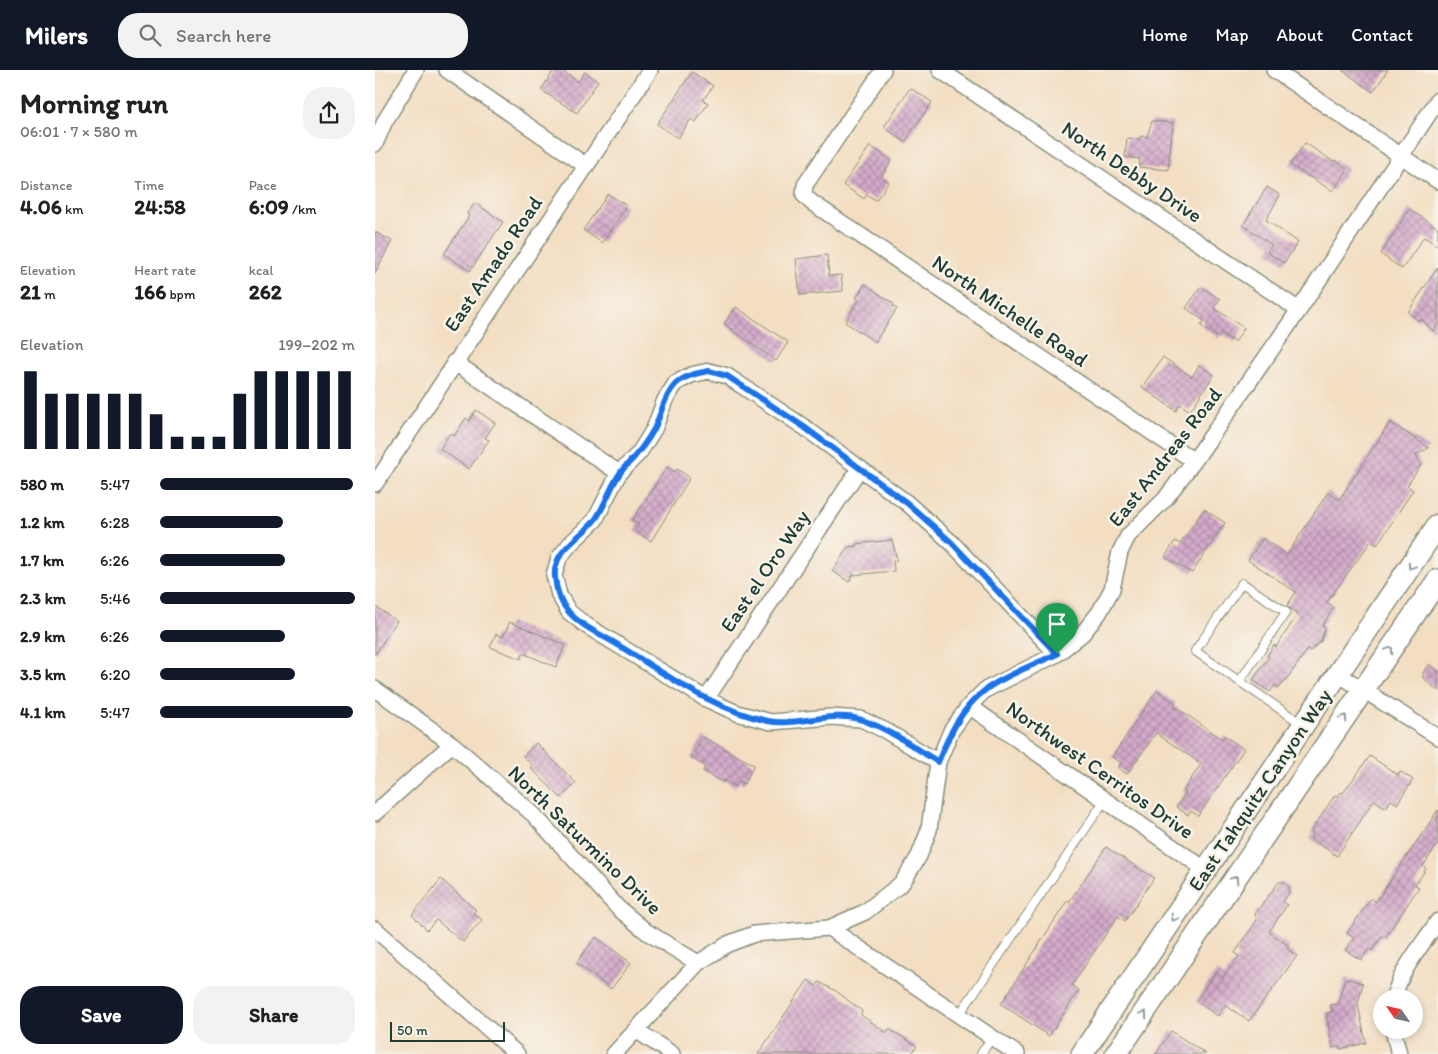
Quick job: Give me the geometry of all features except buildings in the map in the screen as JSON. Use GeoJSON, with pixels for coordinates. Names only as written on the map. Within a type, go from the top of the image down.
{"type":"FeatureCollection","features":[{"type":"Feature","properties":{"kind":"main road","name":"East Tahquitz Canyon Way"},"geometry":{"type":"LineString","coordinates":[[1082,1054],[1438,526]]}},
{"type":"Feature","properties":{"kind":"main road","name":"East Tahquitz Canyon Way"},"geometry":{"type":"LineString","coordinates":[[1116,1054],[1438,580]]}},
{"type":"Feature","properties":{"kind":"street"},"geometry":{"type":"LineString","coordinates":[[375,144],[385,122],[416,70]]}},
{"type":"Feature","properties":{"kind":"street"},"geometry":{"type":"LineString","coordinates":[[447,70],[585,164]]}},
{"type":"Feature","properties":{"kind":"street","name":"East Amado Road"},"geometry":{"type":"LineString","coordinates":[[375,484],[585,164],[650,70]]}},
{"type":"Feature","properties":{"kind":"street","name":"North Michelle Road"},"geometry":{"type":"LineString","coordinates":[[883,70],[805,185],[804,195],[811,202],[1194,461]]}},
{"type":"Feature","properties":{"kind":"street","name":"North Debby Drive"},"geometry":{"type":"LineString","coordinates":[[940,70],[1299,310]]}},
{"type":"Feature","properties":{"kind":"street"},"geometry":{"type":"LineString","coordinates":[[1274,70],[1438,181]]}},
{"type":"Feature","properties":{"kind":"street","name":"East Andreas Road"},"geometry":{"type":"LineString","coordinates":[[614,1054],[698,963],[728,944],[754,934],[829,928],[865,912],[902,883],[919,856],[929,830],[938,762],[951,731],[969,706],[985,690],[1057,654],[1082,634],[1099,613],[1112,590],[1120,552],[1128,536],[1165,499],[1194,461],[1299,310],[1438,100]]}},
{"type":"Feature","properties":{"kind":"street"},"geometry":{"type":"LineString","coordinates":[[454,362],[619,473]]}},
{"type":"Feature","properties":{"kind":"street"},"geometry":{"type":"LineString","coordinates":[[938,762],[886,731],[861,719],[831,717],[771,722],[737,713],[705,699],[587,626],[569,612],[559,595],[555,575],[559,558],[569,544],[595,520],[608,500],[619,473],[639,453],[676,383],[691,375],[709,371],[727,376],[860,468],[907,503],[951,542],[1057,654]]}},
{"type":"Feature","properties":{"kind":"street","name":"East el Oro Way"},"geometry":{"type":"LineString","coordinates":[[705,699],[860,468]]}},
{"type":"Feature","properties":{"kind":"street"},"geometry":{"type":"LineString","coordinates":[[1338,674],[1438,737]]}},
{"type":"Feature","properties":{"kind":"street","name":"North Saturmino Drive"},"geometry":{"type":"LineString","coordinates":[[375,689],[452,744],[534,815],[618,908],[647,932],[698,963]]}},
{"type":"Feature","properties":{"kind":"street","name":"Northwest Cerritos Drive"},"geometry":{"type":"LineString","coordinates":[[969,706],[1206,870]]}},
{"type":"Feature","properties":{"kind":"street"},"geometry":{"type":"LineString","coordinates":[[375,813],[452,744]]}},
{"type":"Feature","properties":{"kind":"street"},"geometry":{"type":"LineString","coordinates":[[1396,989],[1406,969],[1438,921]]}},
{"type":"Feature","properties":{"kind":"street"},"geometry":{"type":"LineString","coordinates":[[829,928],[1017,1054]]}},
{"type":"Feature","properties":{"kind":"street"},"geometry":{"type":"LineString","coordinates":[[375,929],[517,1054]]}},
{"type":"Feature","properties":{"kind":"street"},"geometry":{"type":"LineString","coordinates":[[636,1030],[672,1054]]}},
{"type":"Feature","properties":{"kind":"street"},"geometry":{"type":"LineString","coordinates":[[1395,1039],[1399,1054]]}},
{"type":"Feature","properties":{"kind":"lane"},"geometry":{"type":"LineString","coordinates":[[1239,681],[1286,612],[1242,583],[1195,651],[1239,681],[1304,725]]}},
{"type":"Feature","properties":{"kind":"lane"},"geometry":{"type":"LineString","coordinates":[[959,1015],[1105,800]]}},
{"type":"Feature","properties":{"kind":"lane"},"geometry":{"type":"LineString","coordinates":[[981,1054],[992,1037]]}},
{"type":"Feature","properties":{"kind":"route"},"geometry":{"type":"LineString","coordinates":[[709,371],[727,376],[804,427],[907,503],[951,542],[1057,654],[985,690],[969,706],[951,731],[938,762],[886,731],[861,719],[831,717],[771,722],[737,713],[705,699],[587,626],[569,612],[559,595],[555,575],[559,558],[569,544],[595,520],[608,500],[619,473],[639,453],[654,429],[665,400],[676,383],[691,375],[709,371]]}}]}
